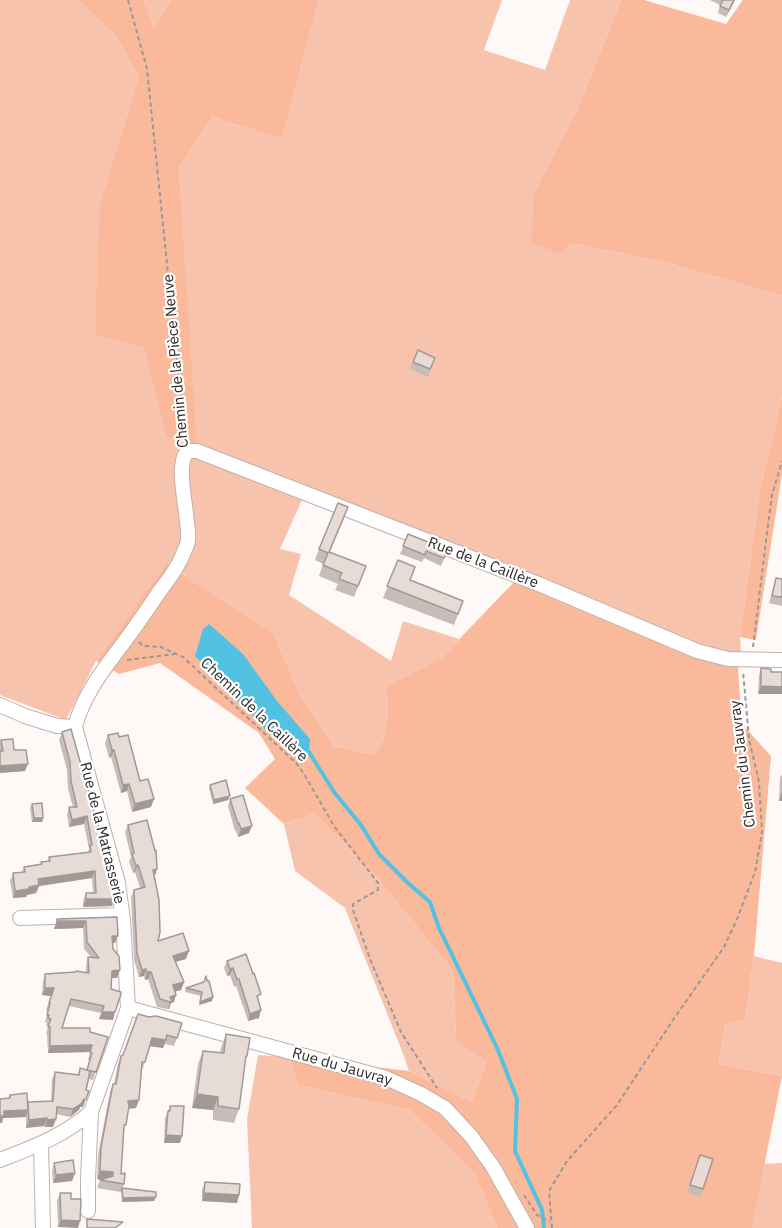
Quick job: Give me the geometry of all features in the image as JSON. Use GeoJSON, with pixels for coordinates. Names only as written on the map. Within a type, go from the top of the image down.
{"type":"FeatureCollection","features":[{"type":"Feature","properties":{"kind":"street","name":"Rue de la Caillère"},"geometry":{"type":"LineString","coordinates":[[187,451],[197,451],[496,568],[697,651],[728,659],[782,660]]}},
{"type":"Feature","properties":{"kind":"street","name":"Chemin de la Pièce Neuve"},"geometry":{"type":"LineString","coordinates":[[75,727],[85,699],[180,562],[188,543],[182,469],[183,457],[187,451]]}},
{"type":"Feature","properties":{"kind":"street"},"geometry":{"type":"LineString","coordinates":[[0,705],[57,726],[75,727]]}},
{"type":"Feature","properties":{"kind":"street","name":"Rue de la Matrasserie"},"geometry":{"type":"LineString","coordinates":[[75,727],[118,883],[129,1008],[92,1112],[88,1210]]}},
{"type":"Feature","properties":{"kind":"street"},"geometry":{"type":"LineString","coordinates":[[20,918],[122,915]]}},
{"type":"Feature","properties":{"kind":"street","name":"Rue du Jauvray"},"geometry":{"type":"LineString","coordinates":[[129,1008],[386,1078],[421,1094],[445,1108],[471,1136],[494,1167],[527,1228]]}},
{"type":"Feature","properties":{"kind":"street"},"geometry":{"type":"LineString","coordinates":[[0,1160],[41,1145],[78,1124],[92,1112]]}},
{"type":"Feature","properties":{"kind":"street"},"geometry":{"type":"LineString","coordinates":[[41,1145],[43,1228]]}},
{"type":"Feature","properties":{"kind":"path","name":"Chemin de la Pièce Neuve"},"geometry":{"type":"LineString","coordinates":[[128,0],[147,69],[187,451]]}},
{"type":"Feature","properties":{"kind":"path","name":"Chemin du Jauvray"},"geometry":{"type":"LineString","coordinates":[[550,1222],[549,1191],[567,1161],[618,1105],[724,947],[754,872],[762,832],[761,812],[759,782],[749,739],[747,702],[742,673],[751,659],[772,495],[782,461]]}},
{"type":"Feature","properties":{"kind":"path","name":"Chemin de la Caillère"},"geometry":{"type":"LineString","coordinates":[[143,646],[161,647],[183,657],[296,763],[334,826],[378,883],[378,890],[353,904],[353,910],[400,1032],[438,1090]]}},
{"type":"Feature","properties":{"kind":"path"},"geometry":{"type":"LineString","coordinates":[[126,660],[175,654]]}},
{"type":"Feature","properties":{"kind":"path"},"geometry":{"type":"LineString","coordinates":[[520,1189],[537,1215],[550,1222],[552,1228]]}},
{"type":"Feature","properties":{"kind":"shaded area"},"geometry":{"type":"Polygon","coordinates":[[[0,0],[78,0],[115,36],[139,76],[100,202],[143,347],[166,437],[196,446],[179,168],[212,117],[282,139],[319,0],[502,0],[484,50],[545,70],[570,0],[621,0],[577,110],[534,192],[571,243],[668,263],[782,296],[782,397],[760,489],[740,637],[741,652],[705,652],[307,489],[280,549],[301,554],[289,595],[391,661],[403,621],[459,639],[442,657],[387,686],[386,734],[374,755],[334,746],[300,695],[273,632],[168,563],[96,661],[66,720],[0,695],[0,0]]]}},
{"type":"Feature","properties":{"kind":"shaded area"},"geometry":{"type":"Polygon","coordinates":[[[78,0],[144,0],[154,28],[171,0],[319,0],[282,139],[212,117],[179,168],[197,447],[166,437],[143,347],[95,334],[100,202],[139,76],[115,36],[78,0]]]}},
{"type":"Feature","properties":{"kind":"shaded area"},"geometry":{"type":"Polygon","coordinates":[[[144,0],[171,0],[154,29],[154,28],[144,0]]]}},
{"type":"Feature","properties":{"kind":"shaded area"},"geometry":{"type":"Polygon","coordinates":[[[621,0],[644,0],[726,24],[743,0],[782,0],[782,296],[668,263],[571,243],[560,254],[531,243],[534,192],[577,110],[621,0]]]}},
{"type":"Feature","properties":{"kind":"shaded area"},"geometry":{"type":"Polygon","coordinates":[[[782,397],[782,474],[756,640],[740,637],[760,489],[782,397]]]}},
{"type":"Feature","properties":{"kind":"shaded area"},"geometry":{"type":"Polygon","coordinates":[[[167,563],[273,632],[300,695],[334,746],[374,755],[386,734],[387,686],[442,657],[515,581],[705,652],[741,652],[738,672],[742,724],[771,756],[754,956],[745,1020],[725,1024],[719,1064],[782,1076],[752,1228],[497,1228],[475,1174],[409,1110],[298,1085],[289,1057],[409,1071],[472,1102],[486,1062],[456,1040],[453,971],[380,881],[314,814],[284,824],[245,788],[275,759],[259,733],[160,663],[119,674],[96,661],[167,563]]]}},
{"type":"Feature","properties":{"kind":"shaded area"},"geometry":{"type":"Polygon","coordinates":[[[314,814],[380,881],[453,971],[456,1039],[486,1062],[472,1102],[409,1071],[345,908],[295,871],[284,824],[314,814]]]}},
{"type":"Feature","properties":{"kind":"shaded area"},"geometry":{"type":"Polygon","coordinates":[[[754,956],[782,963],[782,1076],[719,1064],[725,1024],[745,1020],[754,956]]]}},
{"type":"Feature","properties":{"kind":"shaded area"},"geometry":{"type":"Polygon","coordinates":[[[258,1055],[289,1057],[298,1085],[409,1110],[475,1174],[497,1228],[252,1228],[247,1119],[258,1055]]]}},
{"type":"Feature","properties":{"kind":"shaded area"},"geometry":{"type":"Polygon","coordinates":[[[782,1163],[782,1228],[752,1228],[764,1164],[782,1163]]]}},
{"type":"Feature","properties":{"kind":"water"},"geometry":{"type":"Polygon","coordinates":[[[209,624],[243,654],[277,701],[310,739],[309,752],[300,761],[263,727],[195,656],[203,629],[209,624]]]}},
{"type":"Feature","properties":{"kind":"building"},"geometry":{"type":"Polygon","coordinates":[[[723,0],[734,0],[729,10],[720,6],[723,0]]]}},
{"type":"Feature","properties":{"kind":"building"},"geometry":{"type":"Polygon","coordinates":[[[418,350],[435,358],[430,369],[413,362],[418,350]]]}},
{"type":"Feature","properties":{"kind":"building"},"geometry":{"type":"Polygon","coordinates":[[[338,503],[348,507],[329,552],[366,566],[358,586],[339,579],[342,573],[323,565],[328,553],[319,549],[338,503]]]}},
{"type":"Feature","properties":{"kind":"building"},"geometry":{"type":"Polygon","coordinates":[[[408,534],[448,550],[444,558],[426,551],[425,555],[403,546],[408,534]]]}},
{"type":"Feature","properties":{"kind":"building"},"geometry":{"type":"Polygon","coordinates":[[[398,560],[415,567],[410,580],[463,601],[458,614],[387,586],[398,560]]]}},
{"type":"Feature","properties":{"kind":"building"},"geometry":{"type":"Polygon","coordinates":[[[776,578],[782,579],[782,597],[772,596],[776,578]]]}},
{"type":"Feature","properties":{"kind":"building"},"geometry":{"type":"Polygon","coordinates":[[[761,668],[771,669],[771,672],[782,672],[782,687],[761,686],[761,668]]]}},
{"type":"Feature","properties":{"kind":"building"},"geometry":{"type":"Polygon","coordinates":[[[71,729],[112,877],[115,899],[86,899],[86,893],[96,893],[95,871],[38,879],[39,885],[15,891],[13,873],[25,872],[24,867],[50,861],[49,857],[91,852],[87,816],[72,820],[69,807],[77,807],[71,781],[70,762],[62,732],[71,729]]]}},
{"type":"Feature","properties":{"kind":"building"},"geometry":{"type":"Polygon","coordinates":[[[118,733],[119,737],[128,735],[140,781],[148,779],[154,799],[135,804],[129,784],[123,785],[108,735],[118,733]]]}},
{"type":"Feature","properties":{"kind":"building"},"geometry":{"type":"Polygon","coordinates":[[[13,739],[14,750],[26,750],[28,764],[0,766],[0,751],[3,751],[1,740],[13,739]]]}},
{"type":"Feature","properties":{"kind":"building"},"geometry":{"type":"Polygon","coordinates":[[[226,780],[230,796],[214,800],[210,785],[226,780]]]}},
{"type":"Feature","properties":{"kind":"building"},"geometry":{"type":"Polygon","coordinates":[[[243,795],[252,826],[241,829],[230,799],[243,795]]]}},
{"type":"Feature","properties":{"kind":"building"},"geometry":{"type":"Polygon","coordinates":[[[42,803],[43,818],[34,818],[32,804],[42,803]]]}},
{"type":"Feature","properties":{"kind":"building"},"geometry":{"type":"Polygon","coordinates":[[[147,820],[156,850],[157,869],[153,870],[159,900],[158,941],[183,933],[189,951],[173,956],[184,982],[173,985],[176,995],[170,997],[172,1001],[170,1002],[160,999],[151,972],[147,972],[146,969],[142,970],[137,953],[134,890],[145,887],[132,854],[134,853],[128,825],[147,820]]]}},
{"type":"Feature","properties":{"kind":"building"},"geometry":{"type":"Polygon","coordinates":[[[117,917],[118,936],[112,936],[113,949],[119,956],[120,970],[112,971],[111,989],[121,994],[115,1012],[102,1012],[104,1006],[71,999],[62,1028],[90,1028],[90,1032],[108,1037],[96,1072],[87,1070],[92,1045],[50,1046],[50,1027],[48,1026],[51,1019],[47,1015],[54,988],[45,988],[45,974],[76,971],[89,973],[88,957],[99,958],[87,942],[86,921],[57,921],[57,919],[117,917]]]}},
{"type":"Feature","properties":{"kind":"building"},"geometry":{"type":"Polygon","coordinates":[[[246,954],[261,994],[257,996],[261,1010],[250,1014],[239,979],[233,968],[230,969],[227,961],[246,954]]]}},
{"type":"Feature","properties":{"kind":"building"},"geometry":{"type":"Polygon","coordinates":[[[206,976],[213,997],[200,1002],[202,992],[186,988],[204,982],[206,976]]]}},
{"type":"Feature","properties":{"kind":"building"},"geometry":{"type":"Polygon","coordinates":[[[138,1014],[182,1023],[177,1038],[167,1035],[166,1040],[152,1038],[145,1062],[142,1062],[139,1100],[128,1101],[126,1125],[124,1125],[121,1174],[125,1173],[124,1184],[100,1180],[113,1176],[113,1172],[100,1171],[101,1147],[113,1084],[116,1084],[121,1056],[138,1014]]]}},
{"type":"Feature","properties":{"kind":"building"},"geometry":{"type":"Polygon","coordinates":[[[226,1034],[250,1038],[239,1109],[218,1106],[218,1097],[197,1094],[203,1051],[224,1053],[226,1034]]]}},
{"type":"Feature","properties":{"kind":"building"},"geometry":{"type":"Polygon","coordinates":[[[80,1068],[90,1071],[86,1090],[89,1091],[86,1099],[73,1109],[57,1107],[56,1119],[29,1120],[28,1102],[53,1101],[55,1072],[79,1075],[80,1068]]]}},
{"type":"Feature","properties":{"kind":"building"},"geometry":{"type":"Polygon","coordinates":[[[27,1093],[28,1110],[4,1111],[4,1116],[0,1116],[0,1099],[27,1093]]]}},
{"type":"Feature","properties":{"kind":"building"},"geometry":{"type":"Polygon","coordinates":[[[170,1106],[184,1106],[182,1136],[166,1135],[170,1106]]]}},
{"type":"Feature","properties":{"kind":"building"},"geometry":{"type":"Polygon","coordinates":[[[700,1155],[713,1159],[703,1189],[690,1185],[700,1155]]]}},
{"type":"Feature","properties":{"kind":"building"},"geometry":{"type":"Polygon","coordinates":[[[73,1160],[75,1173],[56,1175],[54,1163],[73,1160]]]}},
{"type":"Feature","properties":{"kind":"building"},"geometry":{"type":"Polygon","coordinates":[[[205,1182],[240,1184],[239,1195],[204,1193],[205,1182]]]}},
{"type":"Feature","properties":{"kind":"building"},"geometry":{"type":"Polygon","coordinates":[[[122,1188],[156,1192],[156,1197],[123,1198],[122,1188]]]}},
{"type":"Feature","properties":{"kind":"building"},"geometry":{"type":"Polygon","coordinates":[[[60,1193],[71,1193],[71,1199],[81,1199],[80,1221],[61,1220],[60,1193]]]}},
{"type":"Feature","properties":{"kind":"building"},"geometry":{"type":"Polygon","coordinates":[[[87,1219],[123,1222],[115,1228],[87,1228],[87,1219]]]}},
{"type":"Feature","properties":{"kind":"waterway"},"geometry":{"type":"LineString","coordinates":[[309,752],[334,792],[361,825],[379,854],[430,902],[439,928],[498,1050],[517,1099],[515,1151],[542,1210],[544,1228]]}}]}
